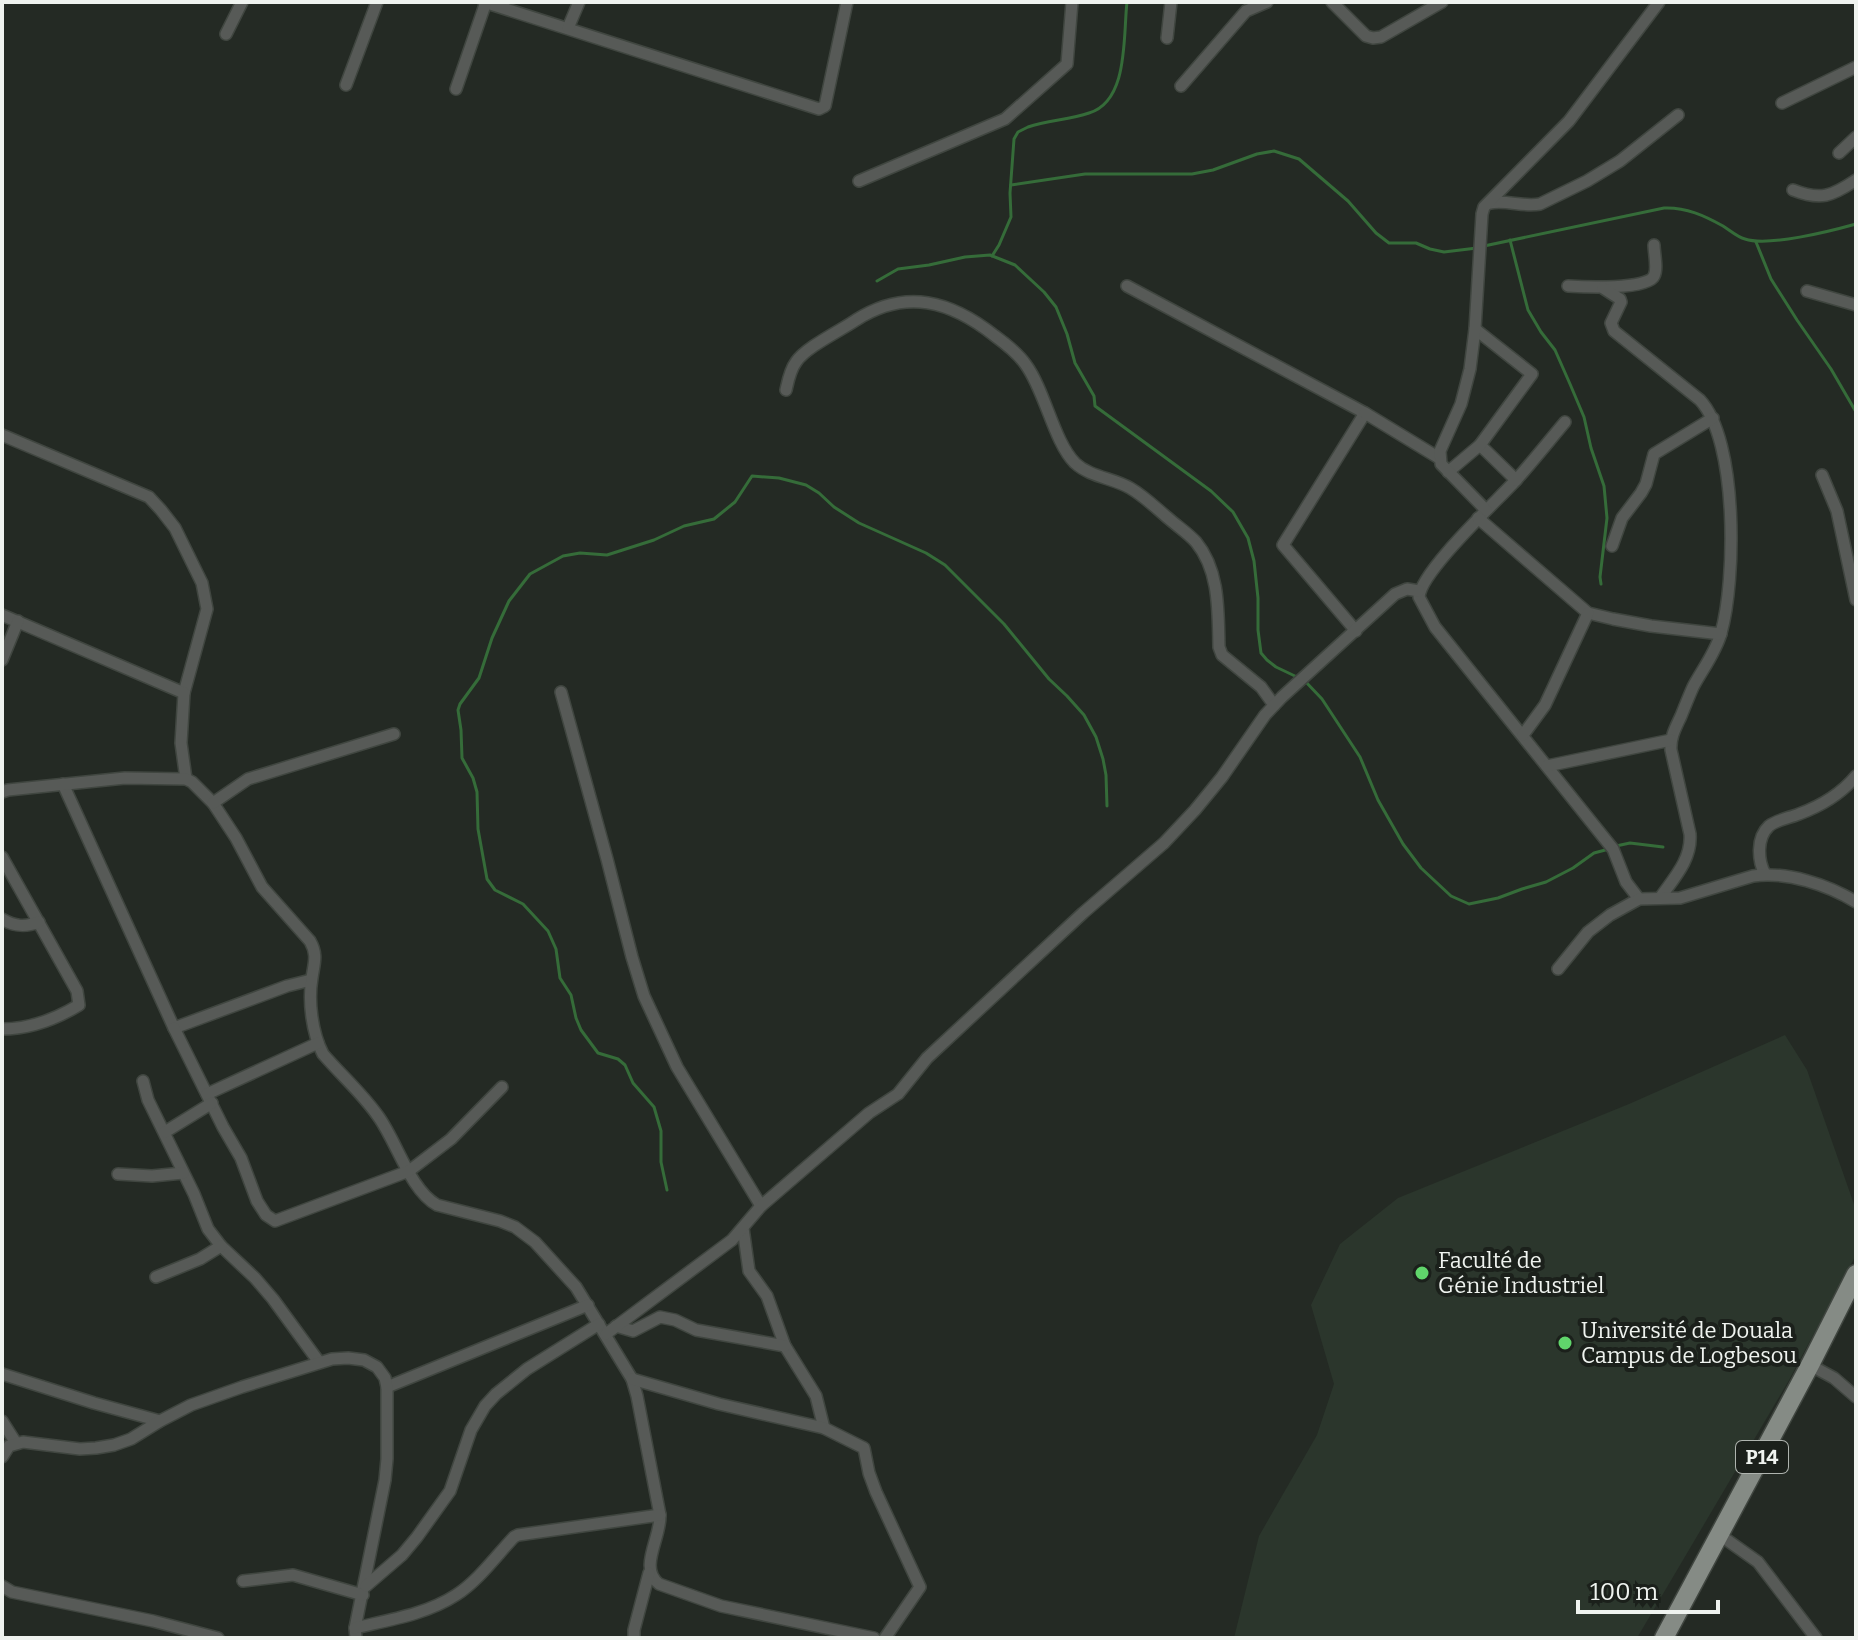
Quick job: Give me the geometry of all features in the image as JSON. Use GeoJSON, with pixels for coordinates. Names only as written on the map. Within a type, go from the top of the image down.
{"type":"FeatureCollection","features":[{"type":"Feature","properties":{"kind":"main road","name":"P14"},"geometry":{"type":"LineString","coordinates":[[1664,1638],[1856,1274]]}},
{"type":"Feature","properties":{"kind":"street"},"geometry":{"type":"LineString","coordinates":[[226,34],[242,2]]}},
{"type":"Feature","properties":{"kind":"street"},"geometry":{"type":"LineString","coordinates":[[346,85],[377,2]]}},
{"type":"Feature","properties":{"kind":"street"},"geometry":{"type":"LineString","coordinates":[[456,89],[485,2],[819,109],[825,106],[847,2]]}},
{"type":"Feature","properties":{"kind":"street"},"geometry":{"type":"LineString","coordinates":[[568,28],[579,2]]}},
{"type":"Feature","properties":{"kind":"street"},"geometry":{"type":"LineString","coordinates":[[859,181],[1005,119],[1067,64],[1072,2]]}},
{"type":"Feature","properties":{"kind":"street"},"geometry":{"type":"LineString","coordinates":[[1167,38],[1171,2]]}},
{"type":"Feature","properties":{"kind":"street"},"geometry":{"type":"LineString","coordinates":[[1181,86],[1246,11],[1267,2]]}},
{"type":"Feature","properties":{"kind":"street"},"geometry":{"type":"LineString","coordinates":[[1332,2],[1366,36],[1373,38],[1381,37],[1442,2]]}},
{"type":"Feature","properties":{"kind":"street"},"geometry":{"type":"LineString","coordinates":[[1659,2],[1569,121],[1484,207],[1475,329],[1467,386],[1439,458],[1482,514],[1588,613],[1651,626],[1721,634]]}},
{"type":"Feature","properties":{"kind":"street"},"geometry":{"type":"LineString","coordinates":[[1782,103],[1856,67]]}},
{"type":"Feature","properties":{"kind":"street"},"geometry":{"type":"LineString","coordinates":[[1490,203],[1540,204],[1620,161],[1678,115]]}},
{"type":"Feature","properties":{"kind":"street"},"geometry":{"type":"LineString","coordinates":[[1839,153],[1856,137]]}},
{"type":"Feature","properties":{"kind":"street"},"geometry":{"type":"LineString","coordinates":[[1793,190],[1823,197],[1840,191],[1856,180]]}},
{"type":"Feature","properties":{"kind":"street"},"geometry":{"type":"LineString","coordinates":[[1568,286],[1603,288],[1651,280],[1655,274],[1654,245]]}},
{"type":"Feature","properties":{"kind":"street"},"geometry":{"type":"LineString","coordinates":[[1127,286],[1365,413],[1439,458]]}},
{"type":"Feature","properties":{"kind":"street"},"geometry":{"type":"LineString","coordinates":[[1603,288],[1621,302],[1611,323],[1614,331],[1700,400],[1713,418],[1724,465],[1732,525],[1732,559],[1721,634],[1671,740],[1691,843],[1685,862],[1660,898]]}},
{"type":"Feature","properties":{"kind":"street"},"geometry":{"type":"LineString","coordinates":[[1807,291],[1856,305]]}},
{"type":"Feature","properties":{"kind":"street"},"geometry":{"type":"LineString","coordinates":[[786,390],[795,362],[804,353],[864,315],[891,303],[927,302],[944,306],[982,325],[1026,364],[1039,386],[1061,441],[1074,462],[1083,469],[1129,487],[1195,541],[1205,556],[1217,595],[1222,655],[1261,687],[1274,705]]}},
{"type":"Feature","properties":{"kind":"street"},"geometry":{"type":"LineString","coordinates":[[1448,472],[1480,445],[1532,374],[1475,329]]}},
{"type":"Feature","properties":{"kind":"street"},"geometry":{"type":"LineString","coordinates":[[1356,631],[1283,545],[1365,413]]}},
{"type":"Feature","properties":{"kind":"street"},"geometry":{"type":"LineString","coordinates":[[1612,546],[1622,518],[1646,484],[1654,454],[1713,418]]}},
{"type":"Feature","properties":{"kind":"street"},"geometry":{"type":"LineString","coordinates":[[1565,422],[1516,480],[1453,545],[1419,591],[1421,603],[1435,627],[1613,849],[1626,882],[1639,899]]}},
{"type":"Feature","properties":{"kind":"street"},"geometry":{"type":"LineString","coordinates":[[2,435],[149,497],[175,528],[202,583],[207,609],[184,693],[181,743],[186,779],[213,803],[262,887],[315,950],[316,961],[311,980],[313,1026],[323,1054],[379,1117],[419,1191],[428,1200],[500,1221],[526,1234],[576,1287],[607,1328],[637,1396],[660,1515],[634,1638]]}},
{"type":"Feature","properties":{"kind":"street"},"geometry":{"type":"LineString","coordinates":[[1480,445],[1516,480]]}},
{"type":"Feature","properties":{"kind":"street"},"geometry":{"type":"LineString","coordinates":[[1822,475],[1837,511],[1856,600]]}},
{"type":"Feature","properties":{"kind":"street"},"geometry":{"type":"LineString","coordinates":[[364,1591],[402,1555],[450,1491],[471,1430],[496,1394],[527,1369],[607,1328],[720,1249],[761,1206],[869,1113],[898,1094],[927,1058],[1083,913],[1164,843],[1222,777],[1274,705],[1395,594],[1407,589],[1419,591]]}},
{"type":"Feature","properties":{"kind":"street"},"geometry":{"type":"LineString","coordinates":[[1523,735],[1545,705],[1588,613]]}},
{"type":"Feature","properties":{"kind":"street"},"geometry":{"type":"LineString","coordinates":[[2,615],[184,693]]}},
{"type":"Feature","properties":{"kind":"street"},"geometry":{"type":"LineString","coordinates":[[2,660],[18,621]]}},
{"type":"Feature","properties":{"kind":"street"},"geometry":{"type":"LineString","coordinates":[[561,692],[644,996],[677,1067],[761,1206]]}},
{"type":"Feature","properties":{"kind":"street"},"geometry":{"type":"LineString","coordinates":[[213,803],[248,779],[394,734]]}},
{"type":"Feature","properties":{"kind":"street"},"geometry":{"type":"LineString","coordinates":[[1547,766],[1671,740]]}},
{"type":"Feature","properties":{"kind":"street"},"geometry":{"type":"LineString","coordinates":[[1765,874],[1760,850],[1762,838],[1769,827],[1811,810],[1835,796],[1856,776]]}},
{"type":"Feature","properties":{"kind":"street"},"geometry":{"type":"LineString","coordinates":[[2,792],[125,778],[186,779]]}},
{"type":"Feature","properties":{"kind":"street"},"geometry":{"type":"LineString","coordinates":[[63,784],[174,1028],[241,1158],[257,1201],[266,1215],[275,1221],[409,1171],[459,1132],[502,1087]]}},
{"type":"Feature","properties":{"kind":"street"},"geometry":{"type":"LineString","coordinates":[[2,857],[77,991],[79,1005],[62,1016],[18,1029],[2,1029]]}},
{"type":"Feature","properties":{"kind":"street"},"geometry":{"type":"LineString","coordinates":[[1558,969],[1588,932],[1639,899],[1680,898],[1765,874],[1823,887],[1856,902]]}},
{"type":"Feature","properties":{"kind":"street"},"geometry":{"type":"LineString","coordinates":[[2,919],[27,926],[39,922]]}},
{"type":"Feature","properties":{"kind":"street"},"geometry":{"type":"LineString","coordinates":[[174,1028],[311,980]]}},
{"type":"Feature","properties":{"kind":"street"},"geometry":{"type":"LineString","coordinates":[[165,1132],[209,1098],[318,1043]]}},
{"type":"Feature","properties":{"kind":"street"},"geometry":{"type":"LineString","coordinates":[[143,1081],[148,1100],[208,1229],[273,1299],[319,1362]]}},
{"type":"Feature","properties":{"kind":"street"},"geometry":{"type":"LineString","coordinates":[[118,1174],[152,1176],[183,1173]]}},
{"type":"Feature","properties":{"kind":"street"},"geometry":{"type":"LineString","coordinates":[[743,1228],[747,1265],[767,1296],[785,1346],[816,1396],[824,1428]]}},
{"type":"Feature","properties":{"kind":"street"},"geometry":{"type":"LineString","coordinates":[[156,1277],[200,1259],[221,1246]]}},
{"type":"Feature","properties":{"kind":"street"},"geometry":{"type":"LineString","coordinates":[[387,1387],[588,1305]]}},
{"type":"Feature","properties":{"kind":"street"},"geometry":{"type":"LineString","coordinates":[[607,1328],[633,1331],[660,1317],[696,1330],[785,1346]]}},
{"type":"Feature","properties":{"kind":"street"},"geometry":{"type":"LineString","coordinates":[[2,1457],[9,1446],[16,1443],[80,1449],[131,1439],[191,1405],[319,1362],[348,1358],[364,1360],[377,1367],[387,1387],[385,1480],[356,1633]]}},
{"type":"Feature","properties":{"kind":"street"},"geometry":{"type":"LineString","coordinates":[[1810,1365],[1834,1378],[1856,1397]]}},
{"type":"Feature","properties":{"kind":"street"},"geometry":{"type":"LineString","coordinates":[[2,1374],[160,1421]]}},
{"type":"Feature","properties":{"kind":"street"},"geometry":{"type":"LineString","coordinates":[[632,1379],[719,1404],[824,1428],[864,1448],[876,1492],[919,1583],[919,1591],[885,1638]]}},
{"type":"Feature","properties":{"kind":"street"},"geometry":{"type":"LineString","coordinates":[[2,1421],[16,1443]]}},
{"type":"Feature","properties":{"kind":"street"},"geometry":{"type":"LineString","coordinates":[[356,1633],[446,1601],[472,1582],[518,1535],[660,1515]]}},
{"type":"Feature","properties":{"kind":"street"},"geometry":{"type":"LineString","coordinates":[[1720,1535],[1758,1562],[1816,1638]]}},
{"type":"Feature","properties":{"kind":"street"},"geometry":{"type":"LineString","coordinates":[[649,1573],[659,1584],[721,1606],[874,1638]]}},
{"type":"Feature","properties":{"kind":"street"},"geometry":{"type":"LineString","coordinates":[[243,1581],[293,1575],[364,1591]]}},
{"type":"Feature","properties":{"kind":"street"},"geometry":{"type":"LineString","coordinates":[[2,1586],[12,1592],[153,1621],[218,1638]]}},
{"type":"Feature","properties":{"kind":"shaded area","name":"Université de Douala Campus de Logbesou"},"geometry":{"type":"Polygon","coordinates":[[[1785,1035],[1807,1070],[1856,1210],[1856,1255],[1788,1382],[1637,1638],[1234,1638],[1259,1536],[1317,1435],[1334,1384],[1311,1305],[1340,1244],[1398,1198],[1629,1104],[1785,1035]]]}},
{"type":"Feature","properties":{"kind":"waterway"},"geometry":{"type":"LineString","coordinates":[[992,256],[1011,217],[1014,139],[1018,132],[1028,127],[1089,113],[1102,106],[1118,82],[1122,66],[1127,2]]}},
{"type":"Feature","properties":{"kind":"waterway"},"geometry":{"type":"LineString","coordinates":[[1011,185],[1085,174],[1192,174],[1274,151],[1299,159],[1348,201],[1389,243],[1416,243],[1444,252],[1477,248]]}},
{"type":"Feature","properties":{"kind":"waterway"},"geometry":{"type":"LineString","coordinates":[[1484,246],[1664,208],[1695,213],[1739,237],[1755,241],[1800,237],[1856,224]]}},
{"type":"Feature","properties":{"kind":"waterway"},"geometry":{"type":"LineString","coordinates":[[1510,240],[1528,310],[1555,350],[1570,384],[1584,417],[1604,486],[1607,518],[1601,584]]}},
{"type":"Feature","properties":{"kind":"waterway"},"geometry":{"type":"LineString","coordinates":[[1756,242],[1771,279],[1856,412]]}},
{"type":"Feature","properties":{"kind":"waterway"},"geometry":{"type":"LineString","coordinates":[[877,281],[898,269],[990,255],[1015,265],[1044,292],[1056,307],[1075,363],[1094,396],[1095,406],[1211,491],[1233,512],[1248,538],[1254,561],[1261,653],[1276,667],[1297,677]]}},
{"type":"Feature","properties":{"kind":"waterway"},"geometry":{"type":"LineString","coordinates":[[667,1190],[661,1162],[661,1131],[654,1107],[633,1083],[625,1065],[618,1059],[598,1053],[581,1030],[571,995],[560,978],[556,949],[548,931],[523,904],[495,890],[487,879],[478,829],[477,792],[462,758],[458,710],[479,678],[492,638],[509,601],[530,574],[563,556],[580,553],[607,555],[654,540],[684,526],[714,519],[735,502],[752,476],[779,478],[806,485],[859,523],[926,553],[945,565],[1004,624],[1049,679],[1084,715],[1103,759],[1107,806]]}},
{"type":"Feature","properties":{"kind":"waterway"},"geometry":{"type":"LineString","coordinates":[[1304,680],[1322,699],[1360,757],[1378,800],[1403,844],[1421,868],[1451,896],[1469,904],[1498,898],[1546,882],[1594,853],[1609,849]]}},
{"type":"Feature","properties":{"kind":"waterway"},"geometry":{"type":"LineString","coordinates":[[1616,846],[1630,843],[1663,847]]}},
{"type":"Feature","properties":{"kind":"place","name":"Faculté de Génie Industriel"},"geometry":{"type":"Point","coordinates":[1422,1273]}},
{"type":"Feature","properties":{"kind":"place","name":"Université de Douala Campus de Logbesou"},"geometry":{"type":"Point","coordinates":[1565,1343]}}]}
